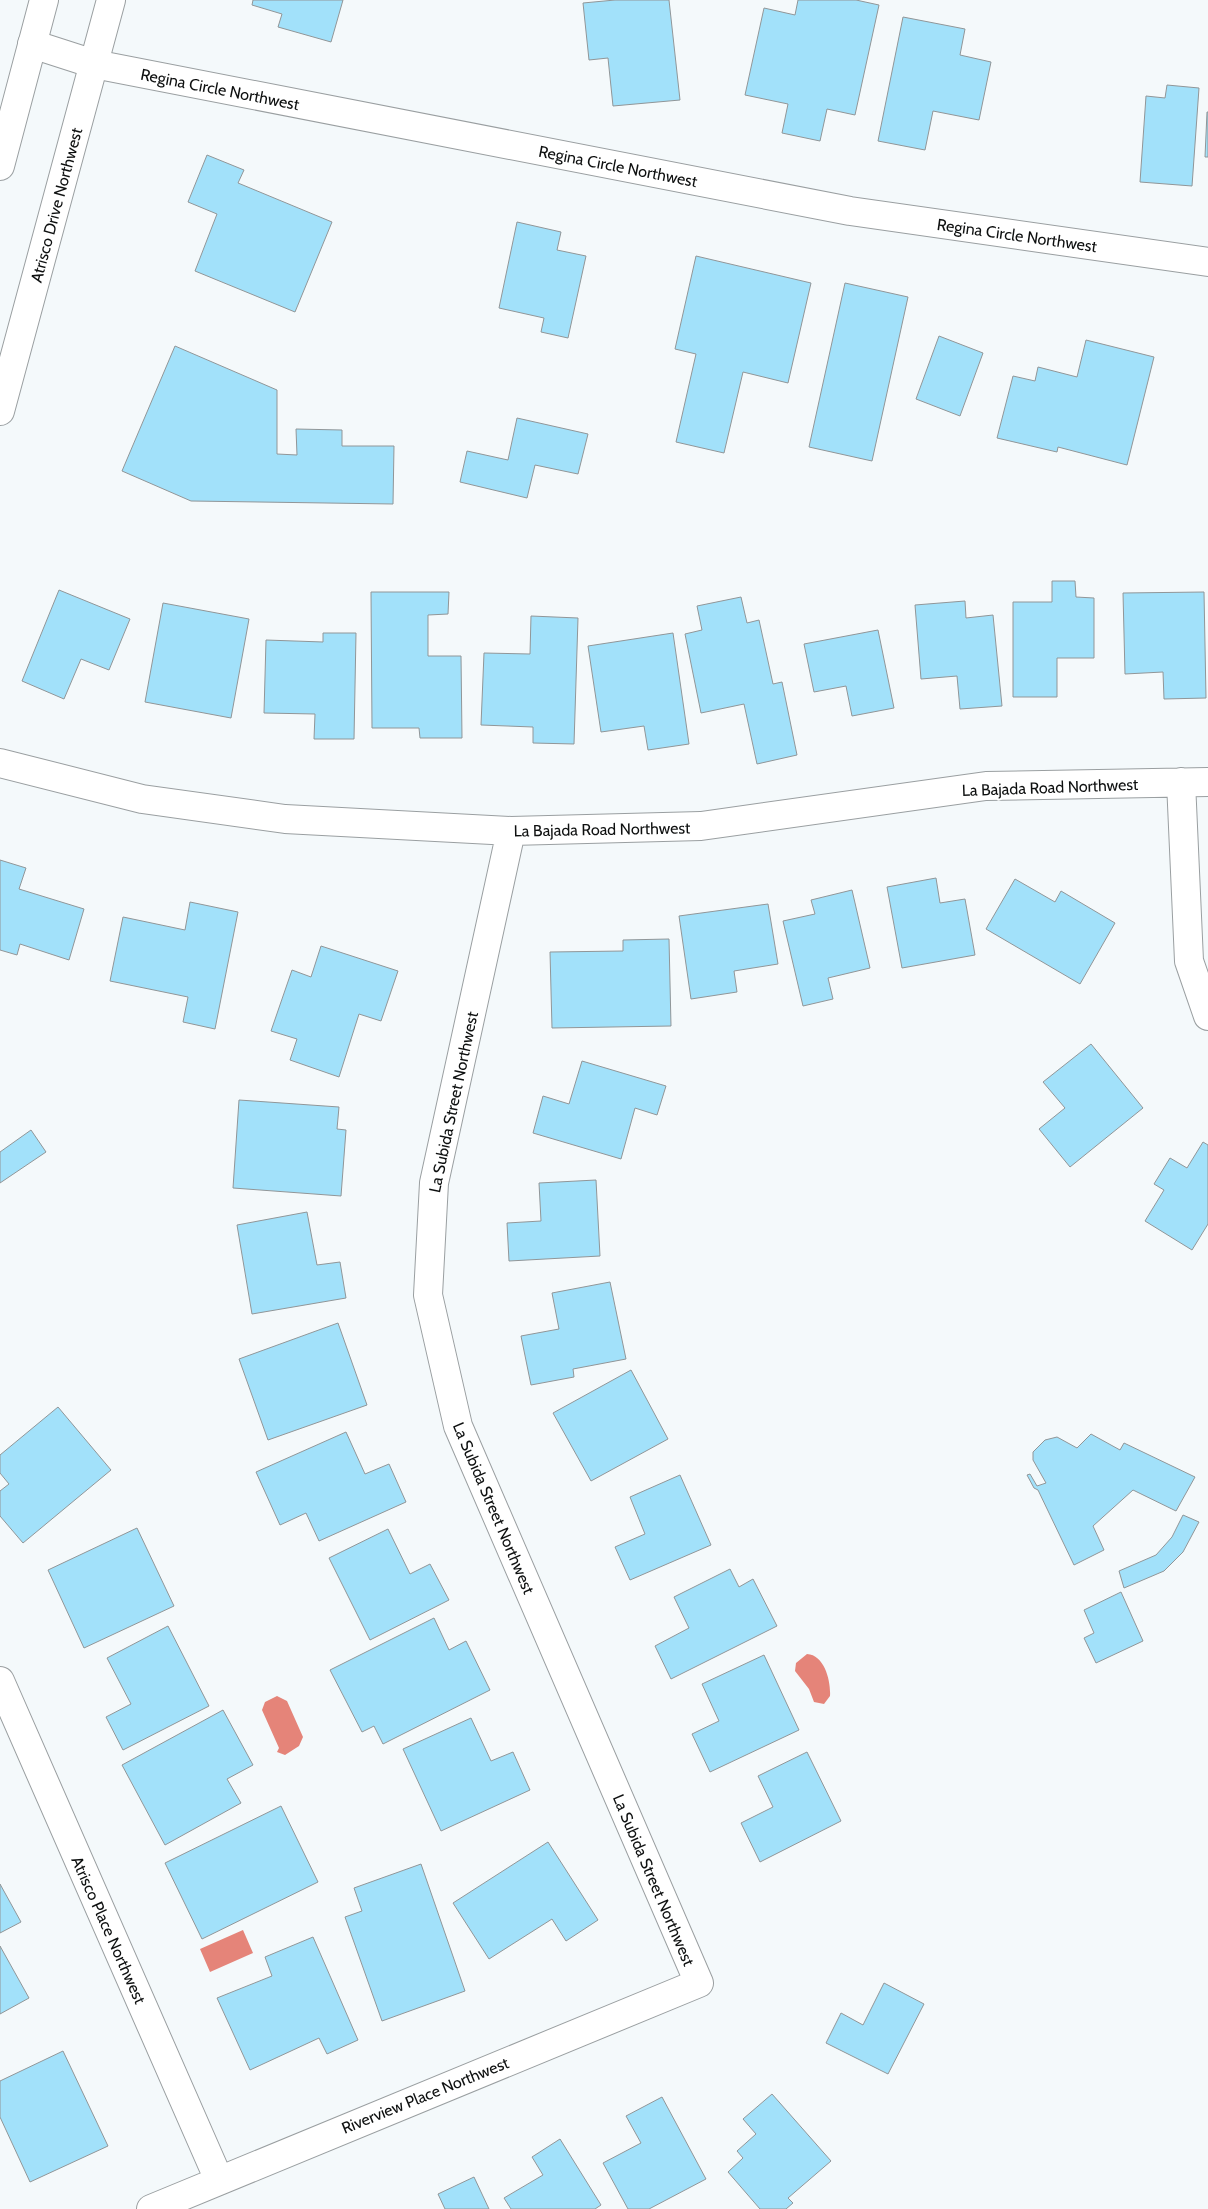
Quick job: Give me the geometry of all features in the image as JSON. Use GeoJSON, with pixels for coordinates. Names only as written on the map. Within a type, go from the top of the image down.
{"type":"FeatureCollection","features":[{"type":"Feature","properties":{"kind":"street"},"geometry":{"type":"LineString","coordinates":[[0,166],[44,0]]}},
{"type":"Feature","properties":{"kind":"street","name":"Atrisco Drive Northwest"},"geometry":{"type":"LineString","coordinates":[[0,411],[111,0]]}},
{"type":"Feature","properties":{"kind":"street","name":"Regina Circle Northwest"},"geometry":{"type":"LineString","coordinates":[[32,44],[94,64],[850,211],[1208,262]]}},
{"type":"Feature","properties":{"kind":"street","name":"La Bajada Road Northwest"},"geometry":{"type":"LineString","coordinates":[[0,763],[142,799],[284,819],[511,831],[701,826],[986,786],[1208,782]]}},
{"type":"Feature","properties":{"kind":"street"},"geometry":{"type":"LineString","coordinates":[[1181,782],[1189,961],[1208,1016]]}},
{"type":"Feature","properties":{"kind":"street","name":"La Subida Street Northwest"},"geometry":{"type":"LineString","coordinates":[[511,831],[434,1183],[428,1295],[458,1426],[699,1983]]}},
{"type":"Feature","properties":{"kind":"street","name":"Atrisco Place Northwest"},"geometry":{"type":"LineString","coordinates":[[0,1681],[219,2180]]}},
{"type":"Feature","properties":{"kind":"street","name":"Riverview Place Northwest"},"geometry":{"type":"LineString","coordinates":[[151,2209],[699,1983]]}},
{"type":"Feature","properties":{"kind":"shaded area"},"geometry":{"type":"Polygon","coordinates":[[[807,1654],[818,1659],[826,1670],[830,1696],[824,1704],[814,1702],[809,1689],[795,1671],[796,1663],[807,1654]]]}},
{"type":"Feature","properties":{"kind":"shaded area"},"geometry":{"type":"Polygon","coordinates":[[[277,1696],[287,1701],[303,1737],[299,1746],[285,1755],[277,1752],[279,1748],[262,1710],[265,1702],[277,1696]]]}},
{"type":"Feature","properties":{"kind":"shaded area"},"geometry":{"type":"Polygon","coordinates":[[[243,1930],[253,1953],[210,1972],[200,1949],[243,1930]]]}},
{"type":"Feature","properties":{"kind":"building"},"geometry":{"type":"Polygon","coordinates":[[[253,0],[343,0],[331,42],[278,27],[282,14],[252,5],[253,0]]]}},
{"type":"Feature","properties":{"kind":"building"},"geometry":{"type":"Polygon","coordinates":[[[615,0],[669,0],[680,100],[613,106],[608,58],[589,60],[583,3],[615,0]]]}},
{"type":"Feature","properties":{"kind":"building"},"geometry":{"type":"Polygon","coordinates":[[[798,0],[856,0],[879,5],[855,115],[827,109],[820,141],[782,133],[788,104],[745,95],[764,8],[795,15],[798,0]]]}},
{"type":"Feature","properties":{"kind":"building"},"geometry":{"type":"Polygon","coordinates":[[[903,17],[965,29],[960,55],[991,62],[979,120],[933,111],[925,150],[878,141],[903,17]]]}},
{"type":"Feature","properties":{"kind":"building"},"geometry":{"type":"Polygon","coordinates":[[[1167,85],[1199,88],[1192,186],[1140,182],[1146,96],[1165,98],[1167,85]]]}},
{"type":"Feature","properties":{"kind":"building"},"geometry":{"type":"Polygon","coordinates":[[[1207,112],[1208,157],[1205,157],[1207,112]]]}},
{"type":"Feature","properties":{"kind":"building"},"geometry":{"type":"Polygon","coordinates":[[[207,155],[244,170],[238,183],[332,222],[295,312],[195,271],[217,214],[188,202],[207,155]]]}},
{"type":"Feature","properties":{"kind":"building"},"geometry":{"type":"Polygon","coordinates":[[[517,222],[561,232],[557,250],[586,256],[568,338],[541,332],[544,318],[499,308],[517,222]]]}},
{"type":"Feature","properties":{"kind":"building"},"geometry":{"type":"Polygon","coordinates":[[[696,256],[811,283],[788,383],[743,372],[724,453],[676,442],[696,354],[675,349],[696,256]]]}},
{"type":"Feature","properties":{"kind":"building"},"geometry":{"type":"Polygon","coordinates":[[[845,283],[908,297],[872,461],[809,447],[845,283]]]}},
{"type":"Feature","properties":{"kind":"building"},"geometry":{"type":"Polygon","coordinates":[[[939,336],[983,353],[960,416],[916,399],[939,336]]]}},
{"type":"Feature","properties":{"kind":"building"},"geometry":{"type":"Polygon","coordinates":[[[1086,340],[1154,357],[1127,465],[1058,447],[1057,452],[997,438],[1013,376],[1035,381],[1038,367],[1077,377],[1086,340]]]}},
{"type":"Feature","properties":{"kind":"building"},"geometry":{"type":"Polygon","coordinates":[[[175,346],[277,390],[277,454],[297,455],[296,429],[342,430],[342,446],[394,446],[393,504],[191,501],[122,471],[175,346]]]}},
{"type":"Feature","properties":{"kind":"building"},"geometry":{"type":"Polygon","coordinates":[[[517,418],[588,434],[578,474],[535,465],[527,498],[460,482],[467,451],[508,460],[517,418]]]}},
{"type":"Feature","properties":{"kind":"building"},"geometry":{"type":"Polygon","coordinates":[[[1052,581],[1075,581],[1076,597],[1094,598],[1094,658],[1057,658],[1057,697],[1013,697],[1013,602],[1052,602],[1052,581]]]}},
{"type":"Feature","properties":{"kind":"building"},"geometry":{"type":"Polygon","coordinates":[[[59,590],[130,619],[109,670],[81,659],[64,699],[22,681],[59,590]]]}},
{"type":"Feature","properties":{"kind":"building"},"geometry":{"type":"Polygon","coordinates":[[[371,592],[449,592],[448,614],[428,615],[428,656],[461,656],[462,738],[420,738],[419,728],[372,728],[371,592]]]}},
{"type":"Feature","properties":{"kind":"building"},"geometry":{"type":"Polygon","coordinates":[[[1204,592],[1206,698],[1164,699],[1163,672],[1125,674],[1123,593],[1204,592]]]}},
{"type":"Feature","properties":{"kind":"building"},"geometry":{"type":"Polygon","coordinates":[[[741,597],[747,623],[759,620],[773,684],[782,682],[797,755],[757,764],[744,704],[701,713],[685,634],[702,630],[697,606],[741,597]]]}},
{"type":"Feature","properties":{"kind":"building"},"geometry":{"type":"Polygon","coordinates":[[[965,601],[966,618],[993,615],[1002,706],[960,709],[957,676],[921,679],[915,605],[965,601]]]}},
{"type":"Feature","properties":{"kind":"building"},"geometry":{"type":"Polygon","coordinates":[[[163,603],[249,619],[231,718],[145,702],[163,603]]]}},
{"type":"Feature","properties":{"kind":"building"},"geometry":{"type":"Polygon","coordinates":[[[531,616],[578,618],[574,744],[533,743],[533,727],[481,725],[484,653],[530,654],[531,616]]]}},
{"type":"Feature","properties":{"kind":"building"},"geometry":{"type":"Polygon","coordinates":[[[878,630],[894,708],[852,716],[846,686],[814,692],[804,644],[878,630]]]}},
{"type":"Feature","properties":{"kind":"building"},"geometry":{"type":"Polygon","coordinates":[[[323,633],[356,633],[354,739],[314,739],[315,714],[264,713],[266,640],[323,642],[323,633]]]}},
{"type":"Feature","properties":{"kind":"building"},"geometry":{"type":"Polygon","coordinates":[[[673,633],[689,744],[648,750],[644,726],[601,732],[588,646],[673,633]]]}},
{"type":"Feature","properties":{"kind":"building"},"geometry":{"type":"Polygon","coordinates":[[[0,860],[26,868],[19,889],[84,909],[69,960],[20,944],[17,955],[0,950],[0,860]]]}},
{"type":"Feature","properties":{"kind":"building"},"geometry":{"type":"Polygon","coordinates":[[[936,878],[940,903],[965,899],[975,955],[902,968],[887,887],[936,878]]]}},
{"type":"Feature","properties":{"kind":"building"},"geometry":{"type":"Polygon","coordinates":[[[1015,879],[1055,902],[1061,891],[1115,923],[1080,984],[986,929],[1015,879]]]}},
{"type":"Feature","properties":{"kind":"building"},"geometry":{"type":"Polygon","coordinates":[[[852,890],[870,968],[828,978],[833,999],[803,1006],[783,921],[815,914],[811,900],[852,890]]]}},
{"type":"Feature","properties":{"kind":"building"},"geometry":{"type":"Polygon","coordinates":[[[190,902],[238,912],[215,1029],[183,1022],[188,997],[110,981],[123,917],[185,930],[190,902]]]}},
{"type":"Feature","properties":{"kind":"building"},"geometry":{"type":"Polygon","coordinates":[[[768,904],[778,964],[734,971],[737,992],[691,999],[679,916],[768,904]]]}},
{"type":"Feature","properties":{"kind":"building"},"geometry":{"type":"Polygon","coordinates":[[[669,939],[671,1026],[552,1028],[550,952],[623,951],[623,940],[669,939]]]}},
{"type":"Feature","properties":{"kind":"building"},"geometry":{"type":"Polygon","coordinates":[[[321,946],[398,971],[381,1021],[359,1014],[339,1077],[290,1060],[297,1039],[271,1031],[292,970],[311,977],[321,946]]]}},
{"type":"Feature","properties":{"kind":"building"},"geometry":{"type":"Polygon","coordinates":[[[1091,1044],[1143,1108],[1070,1167],[1039,1129],[1065,1108],[1043,1082],[1091,1044]]]}},
{"type":"Feature","properties":{"kind":"building"},"geometry":{"type":"Polygon","coordinates":[[[582,1061],[666,1086],[657,1115],[635,1108],[621,1159],[533,1133],[543,1096],[569,1104],[582,1061]]]}},
{"type":"Feature","properties":{"kind":"building"},"geometry":{"type":"Polygon","coordinates":[[[239,1100],[339,1107],[337,1129],[346,1130],[341,1196],[233,1188],[239,1100]]]}},
{"type":"Feature","properties":{"kind":"building"},"geometry":{"type":"Polygon","coordinates":[[[31,1130],[46,1152],[0,1183],[0,1152],[31,1130]]]}},
{"type":"Feature","properties":{"kind":"building"},"geometry":{"type":"Polygon","coordinates":[[[1203,1142],[1208,1145],[1208,1224],[1192,1250],[1145,1221],[1164,1190],[1154,1184],[1170,1158],[1187,1168],[1203,1142]]]}},
{"type":"Feature","properties":{"kind":"building"},"geometry":{"type":"Polygon","coordinates":[[[596,1180],[600,1256],[509,1261],[507,1223],[541,1221],[539,1183],[596,1180]]]}},
{"type":"Feature","properties":{"kind":"building"},"geometry":{"type":"Polygon","coordinates":[[[307,1212],[317,1265],[340,1262],[346,1298],[252,1314],[237,1225],[307,1212]]]}},
{"type":"Feature","properties":{"kind":"building"},"geometry":{"type":"Polygon","coordinates":[[[610,1282],[626,1359],[573,1369],[574,1377],[531,1385],[521,1336],[559,1329],[552,1293],[610,1282]]]}},
{"type":"Feature","properties":{"kind":"building"},"geometry":{"type":"Polygon","coordinates":[[[338,1323],[367,1405],[268,1440],[239,1359],[338,1323]]]}},
{"type":"Feature","properties":{"kind":"building"},"geometry":{"type":"Polygon","coordinates":[[[631,1370],[668,1439],[591,1481],[553,1413],[631,1370]]]}},
{"type":"Feature","properties":{"kind":"building"},"geometry":{"type":"Polygon","coordinates":[[[58,1407],[111,1470],[23,1543],[0,1516],[0,1491],[9,1484],[0,1473],[0,1455],[58,1407]]]}},
{"type":"Feature","properties":{"kind":"building"},"geometry":{"type":"Polygon","coordinates":[[[346,1432],[365,1474],[389,1464],[406,1502],[319,1541],[306,1513],[280,1525],[256,1472],[346,1432]]]}},
{"type":"Feature","properties":{"kind":"building"},"geometry":{"type":"Polygon","coordinates":[[[1091,1434],[1120,1450],[1124,1443],[1195,1477],[1176,1511],[1133,1490],[1093,1526],[1104,1550],[1074,1565],[1038,1490],[1034,1488],[1027,1475],[1030,1474],[1037,1486],[1046,1483],[1033,1460],[1033,1452],[1045,1440],[1057,1437],[1077,1448],[1091,1434]]]}},
{"type":"Feature","properties":{"kind":"building"},"geometry":{"type":"Polygon","coordinates":[[[680,1475],[711,1545],[630,1580],[615,1547],[645,1534],[630,1497],[680,1475]]]}},
{"type":"Feature","properties":{"kind":"building"},"geometry":{"type":"Polygon","coordinates":[[[1183,1515],[1199,1522],[1183,1552],[1164,1571],[1124,1588],[1119,1571],[1156,1555],[1172,1537],[1183,1515]]]}},
{"type":"Feature","properties":{"kind":"building"},"geometry":{"type":"Polygon","coordinates":[[[137,1528],[174,1606],[84,1648],[48,1570],[137,1528]]]}},
{"type":"Feature","properties":{"kind":"building"},"geometry":{"type":"Polygon","coordinates":[[[388,1529],[410,1574],[430,1564],[449,1600],[370,1640],[329,1558],[388,1529]]]}},
{"type":"Feature","properties":{"kind":"building"},"geometry":{"type":"Polygon","coordinates":[[[730,1569],[739,1587],[753,1579],[777,1626],[671,1679],[655,1646],[689,1628],[674,1597],[730,1569]]]}},
{"type":"Feature","properties":{"kind":"building"},"geometry":{"type":"Polygon","coordinates":[[[1121,1592],[1143,1641],[1096,1663],[1084,1638],[1094,1633],[1084,1610],[1121,1592]]]}},
{"type":"Feature","properties":{"kind":"building"},"geometry":{"type":"Polygon","coordinates":[[[434,1618],[449,1650],[466,1641],[490,1690],[383,1744],[374,1726],[362,1732],[330,1670],[434,1618]]]}},
{"type":"Feature","properties":{"kind":"building"},"geometry":{"type":"Polygon","coordinates":[[[168,1626],[209,1706],[123,1750],[106,1717],[131,1704],[107,1658],[168,1626]]]}},
{"type":"Feature","properties":{"kind":"building"},"geometry":{"type":"Polygon","coordinates":[[[764,1655],[799,1730],[710,1772],[692,1734],[719,1721],[702,1684],[764,1655]]]}},
{"type":"Feature","properties":{"kind":"building"},"geometry":{"type":"Polygon","coordinates":[[[223,1710],[253,1765],[227,1779],[241,1803],[165,1845],[122,1765],[223,1710]]]}},
{"type":"Feature","properties":{"kind":"building"},"geometry":{"type":"Polygon","coordinates":[[[471,1718],[491,1761],[513,1752],[530,1790],[441,1831],[403,1749],[471,1718]]]}},
{"type":"Feature","properties":{"kind":"building"},"geometry":{"type":"Polygon","coordinates":[[[807,1752],[841,1821],[760,1862],[741,1823],[773,1807],[758,1776],[807,1752]]]}},
{"type":"Feature","properties":{"kind":"building"},"geometry":{"type":"Polygon","coordinates":[[[281,1806],[318,1882],[202,1939],[165,1863],[281,1806]]]}},
{"type":"Feature","properties":{"kind":"building"},"geometry":{"type":"Polygon","coordinates":[[[548,1842],[598,1920],[566,1941],[552,1919],[489,1959],[453,1903],[548,1842]]]}},
{"type":"Feature","properties":{"kind":"building"},"geometry":{"type":"Polygon","coordinates":[[[421,1864],[465,1991],[382,2021],[345,1917],[362,1911],[354,1888],[421,1864]]]}},
{"type":"Feature","properties":{"kind":"building"},"geometry":{"type":"Polygon","coordinates":[[[0,1884],[21,1922],[0,1933],[0,1884]]]}},
{"type":"Feature","properties":{"kind":"building"},"geometry":{"type":"Polygon","coordinates":[[[313,1937],[358,2040],[327,2054],[319,2038],[250,2070],[217,1998],[272,1976],[265,1957],[313,1937]]]}},
{"type":"Feature","properties":{"kind":"building"},"geometry":{"type":"Polygon","coordinates":[[[0,1946],[29,1998],[0,2014],[0,1946]]]}},
{"type":"Feature","properties":{"kind":"building"},"geometry":{"type":"Polygon","coordinates":[[[884,1983],[924,2004],[888,2074],[826,2043],[841,2013],[863,2025],[884,1983]]]}},
{"type":"Feature","properties":{"kind":"building"},"geometry":{"type":"Polygon","coordinates":[[[63,2051],[108,2146],[30,2182],[0,2117],[0,2081],[63,2051]]]}},
{"type":"Feature","properties":{"kind":"building"},"geometry":{"type":"Polygon","coordinates":[[[772,2094],[831,2161],[788,2198],[793,2203],[786,2209],[760,2209],[728,2172],[743,2158],[737,2151],[756,2134],[743,2119],[772,2094]]]}},
{"type":"Feature","properties":{"kind":"building"},"geometry":{"type":"Polygon","coordinates":[[[662,2097],[706,2179],[649,2209],[628,2209],[603,2163],[641,2143],[626,2116],[662,2097]]]}},
{"type":"Feature","properties":{"kind":"building"},"geometry":{"type":"Polygon","coordinates":[[[560,2139],[601,2205],[595,2209],[511,2209],[504,2198],[543,2175],[532,2157],[560,2139]]]}},
{"type":"Feature","properties":{"kind":"building"},"geometry":{"type":"Polygon","coordinates":[[[474,2177],[489,2209],[445,2209],[438,2194],[474,2177]]]}}]}
